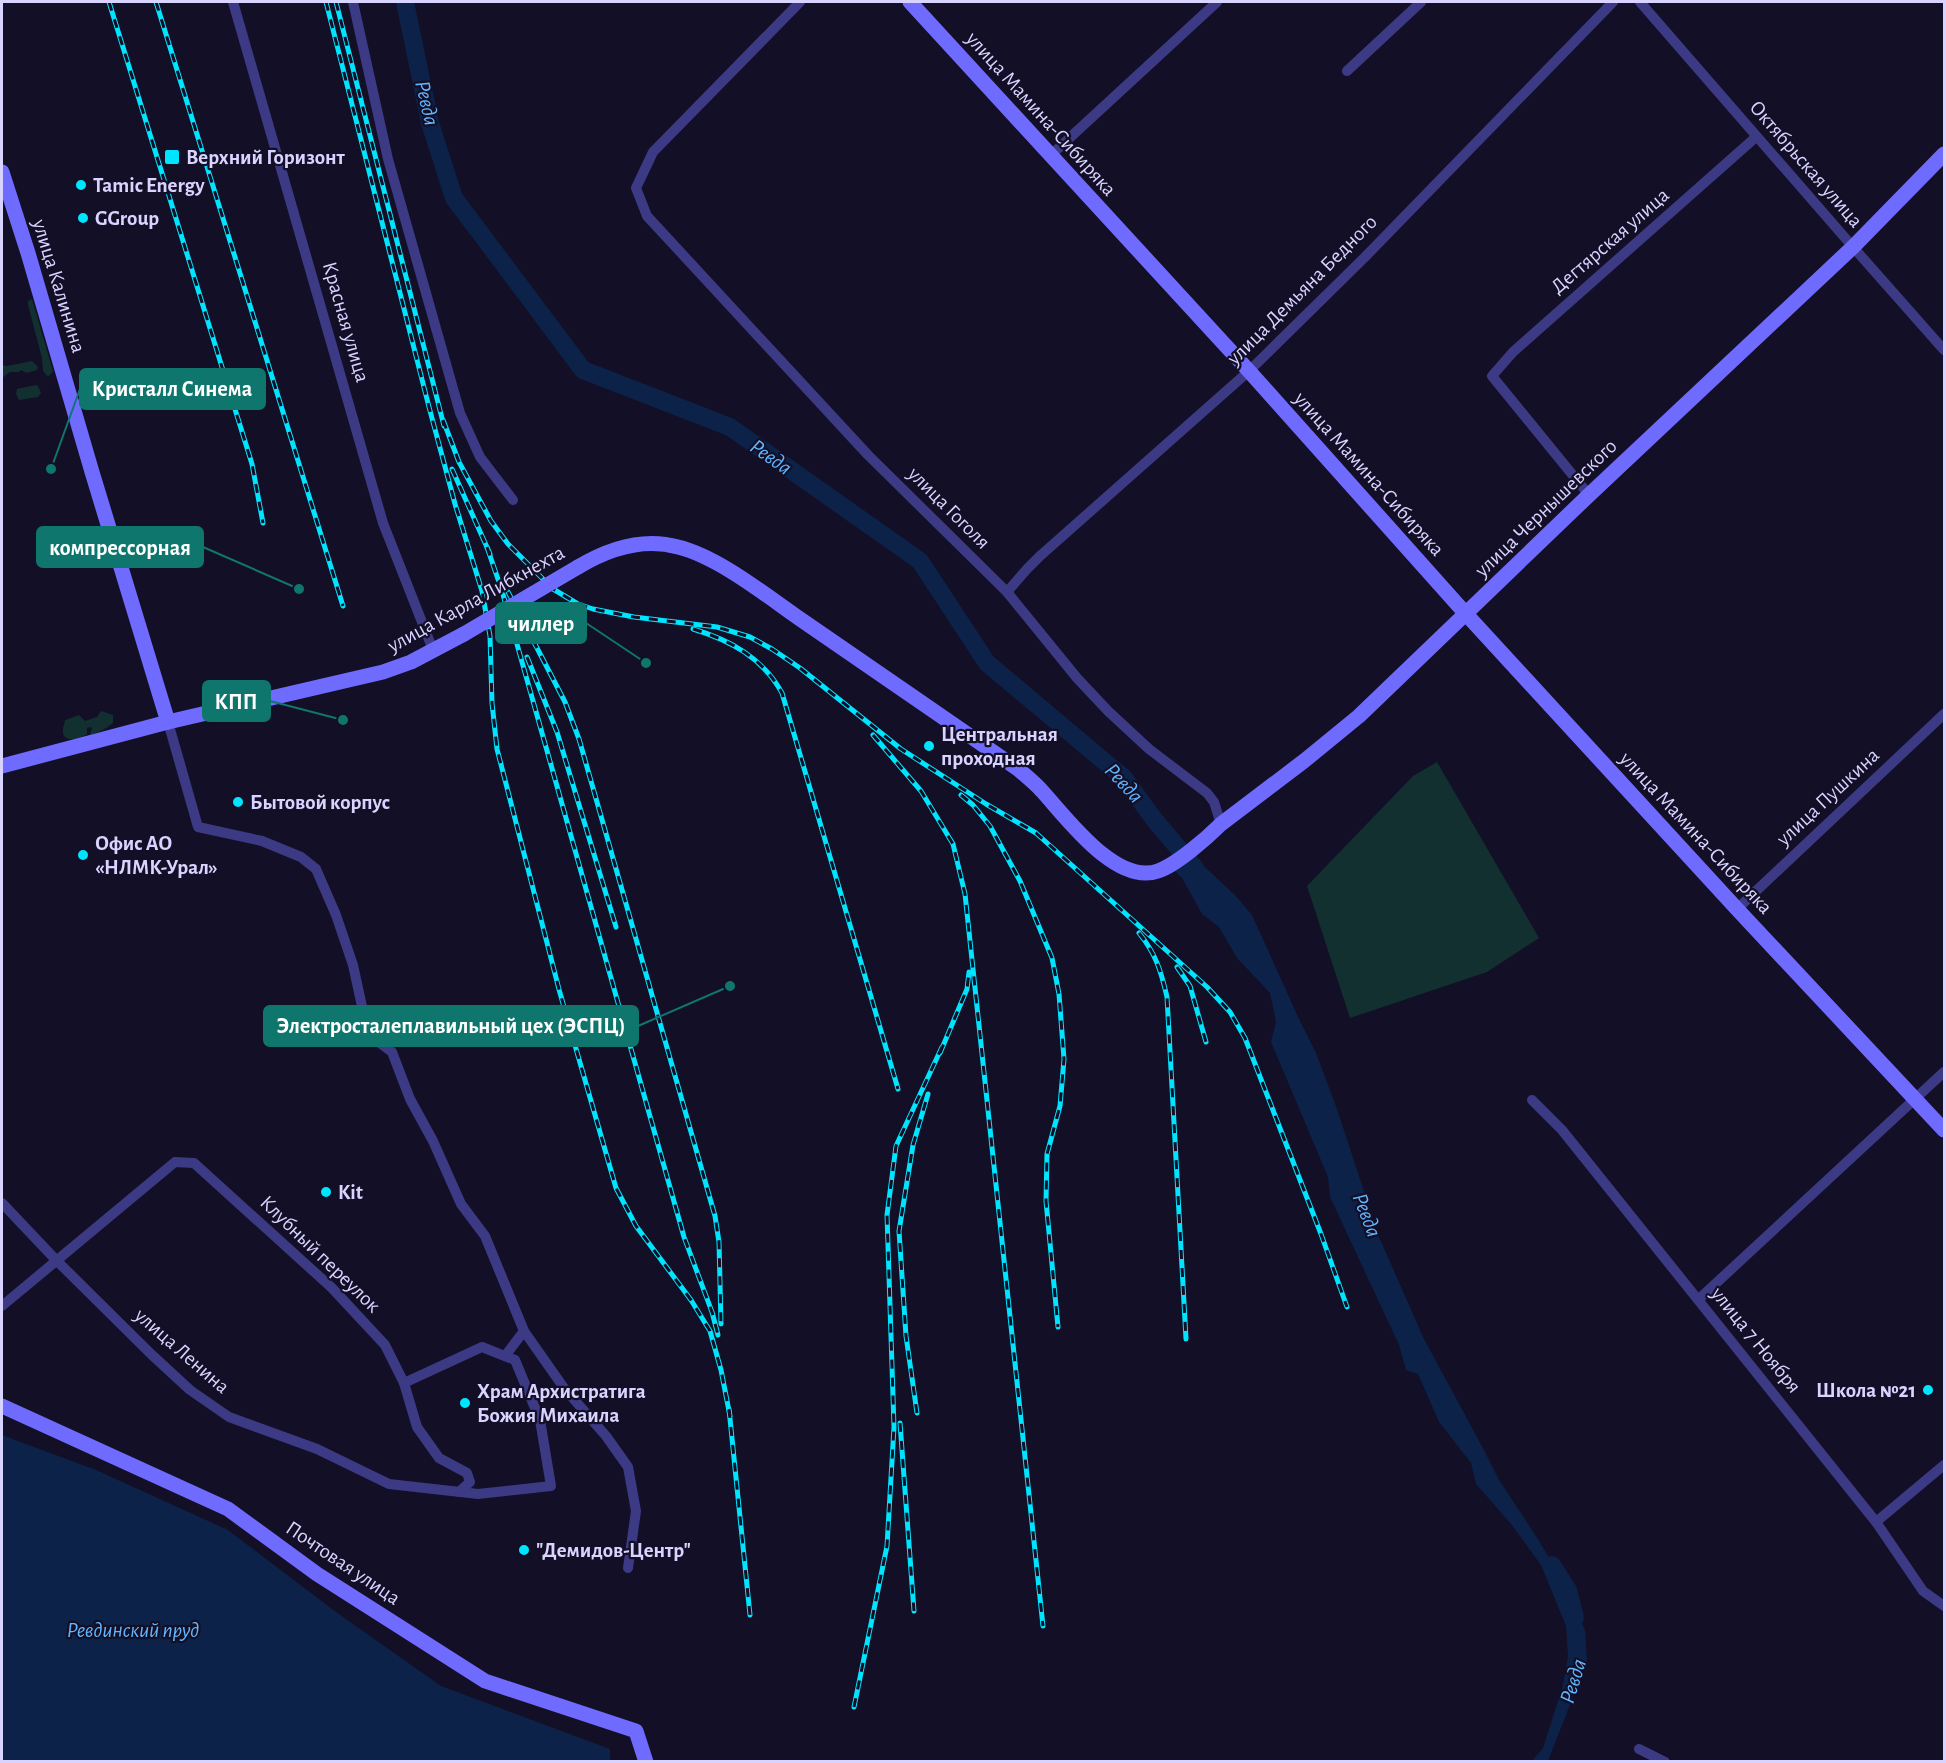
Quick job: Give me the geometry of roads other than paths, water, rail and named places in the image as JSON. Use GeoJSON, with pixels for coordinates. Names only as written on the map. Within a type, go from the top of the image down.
{"type":"FeatureCollection","features":[{"type":"Feature","properties":{"kind":"street","name":"Красная улица"},"geometry":{"type":"LineString","coordinates":[[233,2],[380,513],[433,650]]}},
{"type":"Feature","properties":{"kind":"street"},"geometry":{"type":"LineString","coordinates":[[352,2],[388,159],[460,413],[480,457],[513,500]]}},
{"type":"Feature","properties":{"kind":"street","name":"улица Гоголя"},"geometry":{"type":"LineString","coordinates":[[800,2],[653,152],[636,188],[647,216],[868,455],[1007,592],[1077,678],[1108,711],[1149,748],[1207,794],[1214,802],[1216,830]]}},
{"type":"Feature","properties":{"kind":"street","name":"улица Мамина-Сибиряка"},"geometry":{"type":"LineString","coordinates":[[910,2],[1249,371],[1466,614],[1944,1130]]}},
{"type":"Feature","properties":{"kind":"street"},"geometry":{"type":"LineString","coordinates":[[1050,156],[1217,2]]}},
{"type":"Feature","properties":{"kind":"street"},"geometry":{"type":"LineString","coordinates":[[1347,71],[1421,2]]}},
{"type":"Feature","properties":{"kind":"street","name":"улица Демьяна Бедного"},"geometry":{"type":"LineString","coordinates":[[1007,592],[1040,556],[1249,371],[1364,258],[1613,2]]}},
{"type":"Feature","properties":{"kind":"street","name":"Октябрьская улица"},"geometry":{"type":"LineString","coordinates":[[1640,2],[1944,350]]}},
{"type":"Feature","properties":{"kind":"street","name":"Дегтярская улица"},"geometry":{"type":"LineString","coordinates":[[1589,495],[1492,376],[1513,352],[1756,137]]}},
{"type":"Feature","properties":{"kind":"street","name":"улица Чернышевского"},"geometry":{"type":"LineString","coordinates":[[1159,871],[1216,830],[1359,716],[1852,247],[1944,154]]}},
{"type":"Feature","properties":{"kind":"street","name":"улица Калинина"},"geometry":{"type":"LineString","coordinates":[[2,172],[168,722]]}},
{"type":"Feature","properties":{"kind":"street","name":"улица Карла Либкнехта"},"geometry":{"type":"LineString","coordinates":[[2,766],[168,722],[383,672],[411,662],[464,634],[599,556],[625,546],[651,543],[678,546],[706,558],[767,596],[1018,769],[1040,788],[1079,833],[1099,851],[1129,869],[1146,873],[1159,871]]}},
{"type":"Feature","properties":{"kind":"street","name":"улица Пушкина"},"geometry":{"type":"LineString","coordinates":[[1737,909],[1944,714]]}},
{"type":"Feature","properties":{"kind":"street"},"geometry":{"type":"LineString","coordinates":[[168,722],[198,827],[262,841],[302,857],[316,869],[336,915],[352,965],[363,1011],[376,1040],[392,1052],[410,1099],[433,1141],[461,1204],[485,1236],[524,1331],[564,1389],[606,1436],[628,1467],[636,1511],[628,1568]]}},
{"type":"Feature","properties":{"kind":"street"},"geometry":{"type":"LineString","coordinates":[[1699,1299],[1944,1072]]}},
{"type":"Feature","properties":{"kind":"street","name":"улица 7 Ноября"},"geometry":{"type":"LineString","coordinates":[[1532,1100],[1562,1130],[1699,1299],[1876,1522],[1923,1591],[1944,1606]]}},
{"type":"Feature","properties":{"kind":"street","name":"Клубный переулок"},"geometry":{"type":"LineString","coordinates":[[56,1260],[175,1162],[194,1163],[332,1288],[386,1345],[404,1383],[417,1427],[439,1458],[467,1473],[470,1482],[459,1492]]}},
{"type":"Feature","properties":{"kind":"street","name":"улица Ленина"},"geometry":{"type":"LineString","coordinates":[[2,1203],[56,1260],[190,1390],[229,1417],[317,1449],[389,1484],[478,1494],[551,1486],[540,1420],[515,1360],[505,1356]]}},
{"type":"Feature","properties":{"kind":"street"},"geometry":{"type":"LineString","coordinates":[[2,1306],[56,1260]]}},
{"type":"Feature","properties":{"kind":"street"},"geometry":{"type":"LineString","coordinates":[[404,1383],[482,1347],[505,1356],[524,1331]]}},
{"type":"Feature","properties":{"kind":"street","name":"Почтовая улица"},"geometry":{"type":"LineString","coordinates":[[2,1406],[228,1509],[317,1574],[486,1681],[636,1731],[646,1761]]}},
{"type":"Feature","properties":{"kind":"street"},"geometry":{"type":"LineString","coordinates":[[1876,1522],[1944,1465]]}},
{"type":"Feature","properties":{"kind":"street"},"geometry":{"type":"LineString","coordinates":[[1640,1749],[1665,1761]]}},
{"type":"Feature","properties":{"kind":"water"},"geometry":{"type":"Polygon","coordinates":[[[1192,855],[1235,895],[1252,915],[1316,1053],[1379,1237],[1424,1339],[1499,1480],[1565,1585],[1585,1630],[1587,1661],[1548,1761],[1532,1761],[1543,1748],[1563,1685],[1568,1656],[1566,1626],[1541,1565],[1511,1524],[1476,1484],[1471,1463],[1439,1422],[1418,1374],[1406,1370],[1399,1345],[1330,1197],[1328,1177],[1271,1042],[1276,1022],[1270,993],[1237,958],[1219,927],[1202,914],[1182,878],[1173,869],[1192,855]]]}},
{"type":"Feature","properties":{"kind":"water","name":"Ревдинский пруд"},"geometry":{"type":"Polygon","coordinates":[[[2,1435],[96,1470],[228,1530],[336,1612],[441,1686],[610,1749],[610,1761],[2,1761],[2,1435]]]}},
{"type":"Feature","properties":{"kind":"waterway","name":"Ревда"},"geometry":{"type":"LineString","coordinates":[[405,2],[430,123],[454,198],[583,370],[730,427],[920,561],[987,663],[1124,778],[1153,818],[1195,868]]}},
{"type":"Feature","properties":{"kind":"waterway","name":"Ревда"},"geometry":{"type":"LineString","coordinates":[[1552,1565],[1568,1590],[1575,1618]]}},
{"type":"Feature","properties":{"kind":"railway"},"geometry":{"type":"LineString","coordinates":[[109,2],[252,464],[263,523]]}},
{"type":"Feature","properties":{"kind":"railway"},"geometry":{"type":"LineString","coordinates":[[156,2],[343,606]]}},
{"type":"Feature","properties":{"kind":"railway"},"geometry":{"type":"LineString","coordinates":[[326,2],[429,407],[455,504],[482,591],[490,636],[492,703],[497,749],[560,993],[616,1188],[636,1226],[691,1300],[710,1331],[730,1416]]}},
{"type":"Feature","properties":{"kind":"railway"},"geometry":{"type":"LineString","coordinates":[[336,2],[444,426]]}},
{"type":"Feature","properties":{"kind":"railway"},"geometry":{"type":"LineString","coordinates":[[443,420],[459,462],[491,521],[508,544],[553,589],[578,604],[593,609],[634,617],[717,627],[750,637],[772,649],[800,668],[901,749],[1036,833],[1207,987],[1230,1012],[1245,1038],[1347,1307]]}},
{"type":"Feature","properties":{"kind":"railway"},"geometry":{"type":"LineString","coordinates":[[452,469],[490,554]]}},
{"type":"Feature","properties":{"kind":"railway"},"geometry":{"type":"LineString","coordinates":[[487,547],[502,591],[684,1237],[712,1312],[718,1335]]}},
{"type":"Feature","properties":{"kind":"railway"},"geometry":{"type":"LineString","coordinates":[[508,592],[565,702],[579,739],[715,1216],[719,1242],[721,1324]]}},
{"type":"Feature","properties":{"kind":"railway"},"geometry":{"type":"LineString","coordinates":[[693,629],[720,639],[744,652],[765,670],[782,693],[898,1089]]}},
{"type":"Feature","properties":{"kind":"railway"},"geometry":{"type":"LineString","coordinates":[[527,657],[557,732],[616,927]]}},
{"type":"Feature","properties":{"kind":"railway"},"geometry":{"type":"LineString","coordinates":[[873,735],[921,791],[953,844],[965,894],[1043,1626]]}},
{"type":"Feature","properties":{"kind":"railway"},"geometry":{"type":"LineString","coordinates":[[961,795],[973,805],[990,826],[1020,881],[1052,958],[1059,994],[1064,1059],[1060,1106],[1047,1154],[1046,1201],[1058,1327]]}},
{"type":"Feature","properties":{"kind":"railway"},"geometry":{"type":"LineString","coordinates":[[1139,933],[1157,963],[1167,997],[1186,1339]]}},
{"type":"Feature","properties":{"kind":"railway"},"geometry":{"type":"LineString","coordinates":[[1177,967],[1190,986],[1206,1042]]}},
{"type":"Feature","properties":{"kind":"railway"},"geometry":{"type":"LineString","coordinates":[[940,1053],[967,989],[969,972]]}},
{"type":"Feature","properties":{"kind":"railway"},"geometry":{"type":"LineString","coordinates":[[854,1707],[887,1546],[894,1427],[887,1215],[896,1146],[942,1047]]}},
{"type":"Feature","properties":{"kind":"railway"},"geometry":{"type":"LineString","coordinates":[[917,1413],[906,1336],[899,1231],[913,1145],[928,1094]]}},
{"type":"Feature","properties":{"kind":"railway"},"geometry":{"type":"LineString","coordinates":[[729,1409],[750,1615]]}},
{"type":"Feature","properties":{"kind":"railway"},"geometry":{"type":"LineString","coordinates":[[900,1423],[914,1611]]}},
{"type":"Feature","properties":{"kind":"place","name":"Верхний Горизонт"},"geometry":{"type":"Point","coordinates":[172,157]}},
{"type":"Feature","properties":{"kind":"place","name":"Tamic Energy"},"geometry":{"type":"Point","coordinates":[81,185]}},
{"type":"Feature","properties":{"kind":"place","name":"GGroup"},"geometry":{"type":"Point","coordinates":[83,218]}},
{"type":"Feature","properties":{"kind":"place","name":"Кристалл Синема"},"geometry":{"type":"Point","coordinates":[51,469]}},
{"type":"Feature","properties":{"kind":"place","name":"компрессорная"},"geometry":{"type":"Point","coordinates":[299,589]}},
{"type":"Feature","properties":{"kind":"place","name":"чиллер"},"geometry":{"type":"Point","coordinates":[646,663]}},
{"type":"Feature","properties":{"kind":"place","name":"КПП"},"geometry":{"type":"Point","coordinates":[343,720]}},
{"type":"Feature","properties":{"kind":"place","name":"Центральная проходная"},"geometry":{"type":"Point","coordinates":[929,746]}},
{"type":"Feature","properties":{"kind":"place","name":"Бытовой корпус"},"geometry":{"type":"Point","coordinates":[238,802]}},
{"type":"Feature","properties":{"kind":"place","name":"Офис АО «НЛМК-Урал»"},"geometry":{"type":"Point","coordinates":[83,855]}},
{"type":"Feature","properties":{"kind":"place","name":"Электросталеплавильный цех (ЭСПЦ)"},"geometry":{"type":"Point","coordinates":[730,986]}},
{"type":"Feature","properties":{"kind":"place","name":"Kit"},"geometry":{"type":"Point","coordinates":[326,1192]}},
{"type":"Feature","properties":{"kind":"place","name":"Школа №21"},"geometry":{"type":"Point","coordinates":[1928,1390]}},
{"type":"Feature","properties":{"kind":"place","name":"Храм Архистратига Божия Михаила"},"geometry":{"type":"Point","coordinates":[465,1403]}},
{"type":"Feature","properties":{"kind":"place","name":"\"Демидов-Центр\""},"geometry":{"type":"Point","coordinates":[524,1550]}}]}
